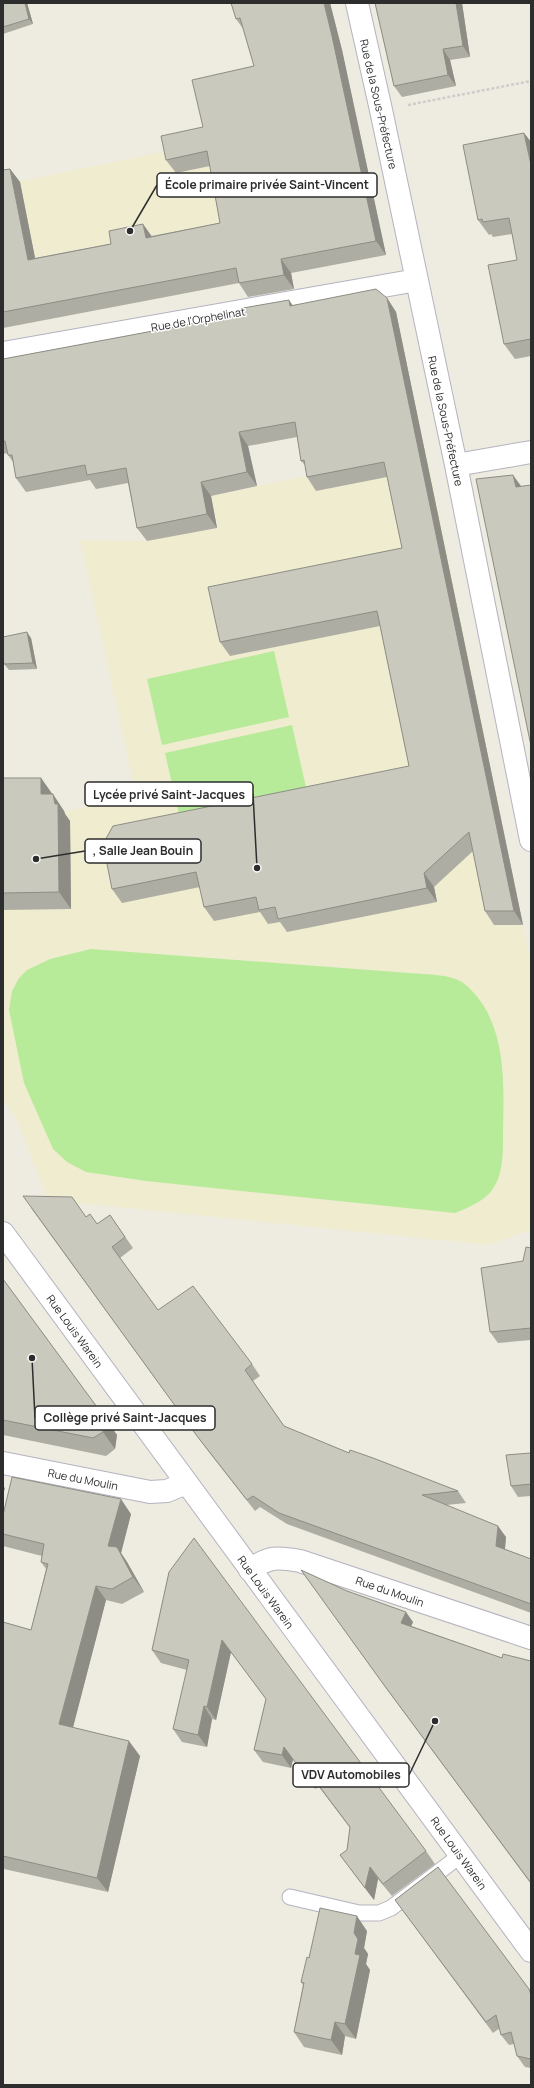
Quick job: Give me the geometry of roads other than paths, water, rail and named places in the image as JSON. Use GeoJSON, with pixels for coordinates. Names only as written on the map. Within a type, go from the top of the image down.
{"type":"FeatureCollection","features":[{"type":"Feature","properties":{"kind":"street","name":"Rue de la Sous-Préfecture"},"geometry":{"type":"LineString","coordinates":[[357,3],[456,465],[531,840]]}},
{"type":"Feature","properties":{"kind":"street","name":"Rue de l'Orphelinat"},"geometry":{"type":"LineString","coordinates":[[3,353],[417,280]]}},
{"type":"Feature","properties":{"kind":"street"},"geometry":{"type":"LineString","coordinates":[[456,465],[531,452]]}},
{"type":"Feature","properties":{"kind":"street","name":"Rue Louis Warein"},"geometry":{"type":"LineString","coordinates":[[3,1233],[531,1951]]}},
{"type":"Feature","properties":{"kind":"street","name":"Rue du Moulin"},"geometry":{"type":"LineString","coordinates":[[12,1470],[150,1492],[167,1491],[186,1483]]}},
{"type":"Feature","properties":{"kind":"street","name":"Rue du Moulin"},"geometry":{"type":"LineString","coordinates":[[250,1570],[260,1562],[274,1558],[300,1561],[531,1638]]}},
{"type":"Feature","properties":{"kind":"lane"},"geometry":{"type":"LineString","coordinates":[[290,1897],[359,1913],[379,1913],[396,1904],[461,1855]]}},
{"type":"Feature","properties":{"kind":"place","name":"École primaire privée Saint-Vincent"},"geometry":{"type":"Point","coordinates":[130,231]}},
{"type":"Feature","properties":{"kind":"place","name":", Salle Jean Bouin"},"geometry":{"type":"Point","coordinates":[36,859]}},
{"type":"Feature","properties":{"kind":"place","name":"Lycée privé Saint-Jacques"},"geometry":{"type":"Point","coordinates":[257,868]}},
{"type":"Feature","properties":{"kind":"place","name":"Collège privé Saint-Jacques"},"geometry":{"type":"Point","coordinates":[32,1358]}},
{"type":"Feature","properties":{"kind":"place","name":"VDV Automobiles"},"geometry":{"type":"Point","coordinates":[435,1721]}}]}
